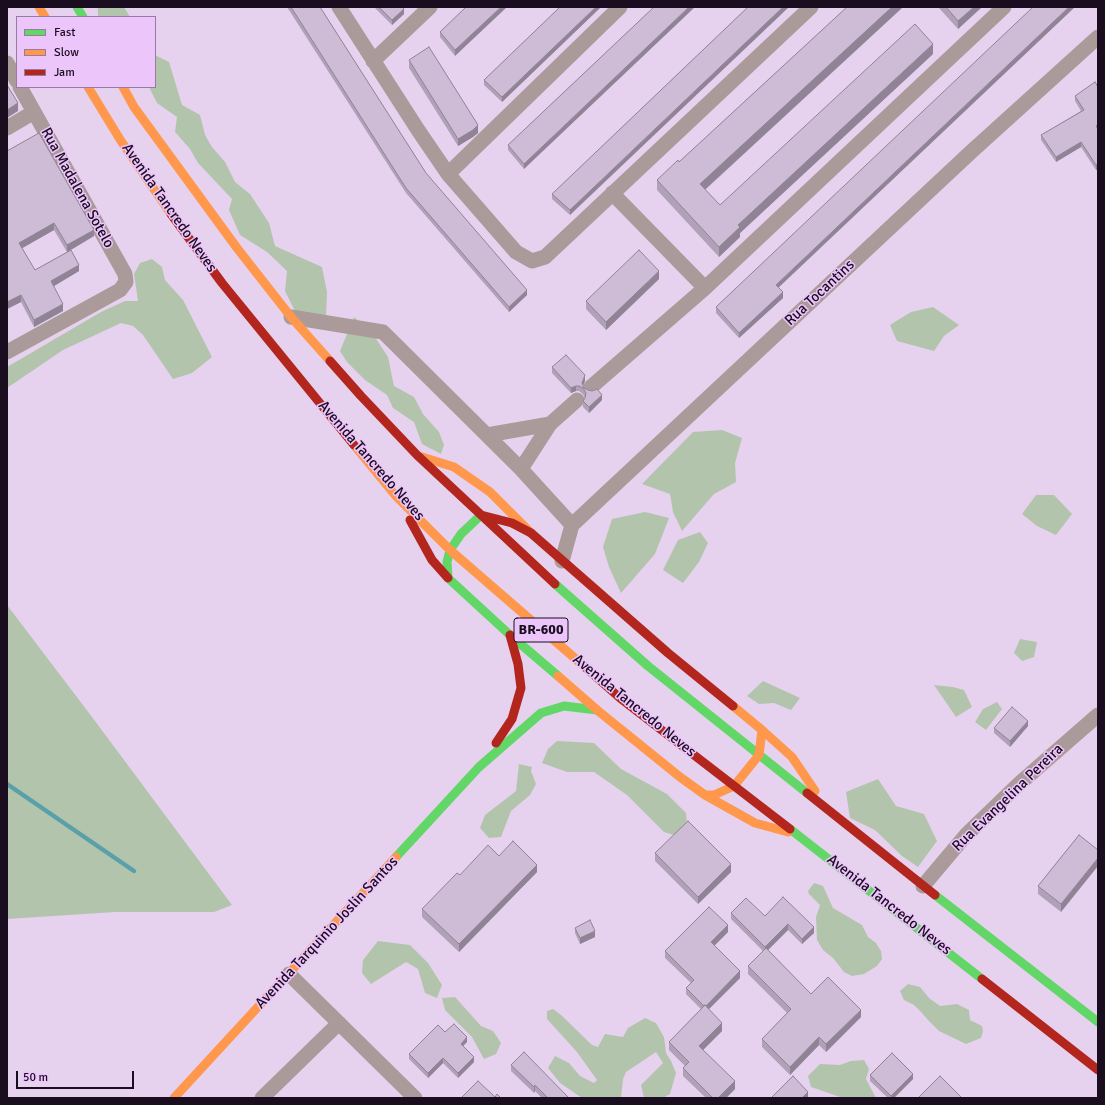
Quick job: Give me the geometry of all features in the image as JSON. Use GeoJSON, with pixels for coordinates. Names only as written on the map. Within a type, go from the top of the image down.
{"type":"FeatureCollection","features":[{"type":"Feature","properties":{"kind":"main road"},"geometry":{"type":"LineString","coordinates":[[39,7],[44,16]]}},
{"type":"Feature","properties":{"kind":"main road"},"geometry":{"type":"LineString","coordinates":[[77,7],[82,16]]}},
{"type":"Feature","properties":{"kind":"main road","name":"Avenida Tancredo Neves"},"geometry":{"type":"LineString","coordinates":[[89,88],[121,142],[184,233],[222,283],[396,495],[450,550],[620,698],[800,836],[1098,1070]]}},
{"type":"Feature","properties":{"kind":"main road","name":"Avenida Tancredo Neves"},"geometry":{"type":"LineString","coordinates":[[124,88],[134,108],[223,229],[291,317],[361,396],[417,455],[480,516],[648,666],[923,886],[1098,1022]]}},
{"type":"Feature","properties":{"kind":"main road"},"geometry":{"type":"LineString","coordinates":[[417,455],[454,467],[490,492],[562,561],[668,653],[762,730],[792,757],[827,808]]}},
{"type":"Feature","properties":{"kind":"main road"},"geometry":{"type":"LineString","coordinates":[[396,495],[432,560],[448,578],[510,635],[597,710],[705,796],[755,823],[800,836]]}},
{"type":"Feature","properties":{"kind":"main road"},"geometry":{"type":"LineString","coordinates":[[448,578],[447,562],[450,550],[461,534],[480,516],[496,518],[512,523],[531,532]]}},
{"type":"Feature","properties":{"kind":"main road","name":"Avenida Tarquinio Joslin Santos"},"geometry":{"type":"LineString","coordinates":[[479,767],[512,719],[521,688],[518,664],[510,635]]}},
{"type":"Feature","properties":{"kind":"main road","name":"Avenida Tarquinio Joslin Santos"},"geometry":{"type":"LineString","coordinates":[[174,1098],[479,767],[541,713],[564,706],[597,710]]}},
{"type":"Feature","properties":{"kind":"main road"},"geometry":{"type":"LineString","coordinates":[[705,796],[714,795],[734,786],[759,755],[762,730]]}},
{"type":"Feature","properties":{"kind":"street"},"geometry":{"type":"LineString","coordinates":[[339,7],[448,174],[516,252],[532,261],[545,257],[811,7]]}},
{"type":"Feature","properties":{"kind":"street"},"geometry":{"type":"LineString","coordinates":[[373,61],[430,7]]}},
{"type":"Feature","properties":{"kind":"street"},"geometry":{"type":"LineString","coordinates":[[448,174],[620,7]]}},
{"type":"Feature","properties":{"kind":"street"},"geometry":{"type":"LineString","coordinates":[[591,387],[705,288],[1004,7]]}},
{"type":"Feature","properties":{"kind":"street","name":"Rua Tocantins"},"geometry":{"type":"LineString","coordinates":[[572,525],[972,151],[1098,37]]}},
{"type":"Feature","properties":{"kind":"street"},"geometry":{"type":"LineString","coordinates":[[7,63],[16,79]]}},
{"type":"Feature","properties":{"kind":"street","name":"Rua Madalena Sotelo"},"geometry":{"type":"LineString","coordinates":[[7,352],[120,290],[126,282],[125,274],[21,88]]}},
{"type":"Feature","properties":{"kind":"street"},"geometry":{"type":"LineString","coordinates":[[7,128],[34,112]]}},
{"type":"Feature","properties":{"kind":"street"},"geometry":{"type":"LineString","coordinates":[[612,193],[705,288]]}},
{"type":"Feature","properties":{"kind":"street"},"geometry":{"type":"LineString","coordinates":[[291,317],[383,332],[521,469],[572,525],[562,561]]}},
{"type":"Feature","properties":{"kind":"street"},"geometry":{"type":"LineString","coordinates":[[521,469],[550,424],[577,400]]}},
{"type":"Feature","properties":{"kind":"street"},"geometry":{"type":"LineString","coordinates":[[487,436],[550,424]]}},
{"type":"Feature","properties":{"kind":"street","name":"Rua Evangelina Pereira"},"geometry":{"type":"LineString","coordinates":[[923,886],[966,835],[1020,783],[1098,716]]}},
{"type":"Feature","properties":{"kind":"street"},"geometry":{"type":"LineString","coordinates":[[289,974],[415,1098]]}},
{"type":"Feature","properties":{"kind":"street"},"geometry":{"type":"LineString","coordinates":[[262,1098],[339,1023]]}},
{"type":"Feature","properties":{"kind":"green space"},"geometry":{"type":"Polygon","coordinates":[[[96,7],[124,7],[129,16],[98,16],[98,9],[96,7]]]}},
{"type":"Feature","properties":{"kind":"green space"},"geometry":{"type":"Polygon","coordinates":[[[156,56],[169,62],[182,105],[200,115],[205,135],[212,147],[225,162],[235,182],[250,194],[269,223],[275,246],[322,267],[327,292],[326,318],[296,313],[285,291],[287,271],[267,252],[240,235],[229,210],[232,199],[198,163],[190,149],[175,132],[177,117],[157,103],[150,88],[156,88],[156,56]]]}},
{"type":"Feature","properties":{"kind":"green space"},"geometry":{"type":"Polygon","coordinates":[[[152,259],[162,267],[165,280],[183,300],[212,357],[192,373],[173,379],[143,335],[133,326],[121,323],[63,350],[7,388],[7,367],[101,312],[125,301],[138,301],[134,274],[140,263],[152,259]]]}},
{"type":"Feature","properties":{"kind":"green space"},"geometry":{"type":"Polygon","coordinates":[[[933,307],[959,325],[944,336],[934,351],[897,341],[890,325],[911,312],[933,307]]]}},
{"type":"Feature","properties":{"kind":"green space"},"geometry":{"type":"Polygon","coordinates":[[[354,317],[371,331],[388,357],[394,386],[414,397],[423,414],[439,432],[444,445],[441,454],[422,444],[414,422],[393,408],[387,395],[365,380],[347,362],[340,351],[354,317]]]}},
{"type":"Feature","properties":{"kind":"green space"},"geometry":{"type":"Polygon","coordinates":[[[722,430],[742,438],[735,463],[736,482],[714,494],[682,531],[673,512],[670,494],[642,484],[693,432],[722,430]]]}},
{"type":"Feature","properties":{"kind":"green space"},"geometry":{"type":"Polygon","coordinates":[[[1036,495],[1054,495],[1072,514],[1056,535],[1037,526],[1022,514],[1036,495]]]}},
{"type":"Feature","properties":{"kind":"green space"},"geometry":{"type":"Polygon","coordinates":[[[645,512],[669,518],[655,554],[621,593],[609,567],[603,547],[612,519],[645,512]]]}},
{"type":"Feature","properties":{"kind":"green space"},"geometry":{"type":"Polygon","coordinates":[[[700,532],[708,543],[699,562],[683,583],[663,570],[678,540],[700,532]]]}},
{"type":"Feature","properties":{"kind":"green space"},"geometry":{"type":"Polygon","coordinates":[[[7,605],[232,905],[214,912],[115,912],[7,919],[7,605]]]}},
{"type":"Feature","properties":{"kind":"green space"},"geometry":{"type":"Polygon","coordinates":[[[1020,639],[1037,642],[1034,657],[1022,661],[1014,653],[1020,639]]]}},
{"type":"Feature","properties":{"kind":"green space"},"geometry":{"type":"Polygon","coordinates":[[[763,681],[800,698],[791,710],[774,703],[759,704],[747,696],[763,681]]]}},
{"type":"Feature","properties":{"kind":"green space"},"geometry":{"type":"Polygon","coordinates":[[[934,685],[964,690],[972,707],[956,717],[934,685]]]}},
{"type":"Feature","properties":{"kind":"green space"},"geometry":{"type":"Polygon","coordinates":[[[997,702],[1002,709],[986,730],[975,722],[983,709],[997,702]]]}},
{"type":"Feature","properties":{"kind":"green space"},"geometry":{"type":"Polygon","coordinates":[[[557,741],[594,743],[621,769],[667,794],[686,813],[687,826],[677,836],[664,832],[627,795],[594,772],[567,772],[542,763],[548,749],[557,741]]]}},
{"type":"Feature","properties":{"kind":"green space"},"geometry":{"type":"Polygon","coordinates":[[[519,764],[532,767],[531,771],[536,784],[530,795],[511,811],[501,837],[489,838],[480,828],[485,815],[516,791],[519,764]]]}},
{"type":"Feature","properties":{"kind":"green space"},"geometry":{"type":"Polygon","coordinates":[[[878,779],[896,806],[924,814],[937,841],[918,867],[902,856],[875,830],[850,818],[846,792],[878,779]]]}},
{"type":"Feature","properties":{"kind":"green space"},"geometry":{"type":"Polygon","coordinates":[[[814,883],[823,886],[833,908],[862,925],[868,937],[876,943],[881,951],[882,959],[877,966],[864,974],[852,976],[844,972],[833,958],[823,950],[817,940],[816,917],[820,905],[808,891],[814,883]]]}},
{"type":"Feature","properties":{"kind":"green space"},"geometry":{"type":"Polygon","coordinates":[[[378,941],[410,945],[428,963],[442,985],[437,998],[425,993],[418,969],[406,962],[371,984],[362,973],[363,960],[378,941]]]}},
{"type":"Feature","properties":{"kind":"green space"},"geometry":{"type":"Polygon","coordinates":[[[908,984],[920,987],[929,998],[940,1006],[957,1004],[969,1010],[970,1020],[982,1026],[983,1031],[981,1038],[966,1044],[939,1031],[914,1005],[904,1000],[900,991],[908,984]]]}},
{"type":"Feature","properties":{"kind":"green space"},"geometry":{"type":"Polygon","coordinates":[[[455,997],[481,1026],[493,1031],[501,1043],[496,1054],[484,1059],[472,1037],[445,1010],[442,998],[455,997]]]}},
{"type":"Feature","properties":{"kind":"green space"},"geometry":{"type":"Polygon","coordinates":[[[553,1009],[592,1045],[598,1047],[605,1034],[623,1037],[628,1028],[645,1018],[656,1023],[664,1037],[666,1053],[676,1073],[670,1094],[663,1098],[644,1098],[641,1085],[663,1063],[656,1052],[626,1072],[623,1079],[621,1098],[582,1098],[560,1083],[548,1068],[555,1056],[569,1063],[580,1076],[594,1083],[597,1080],[577,1052],[547,1019],[547,1011],[553,1009]]]}},
{"type":"Feature","properties":{"kind":"green space"},"geometry":{"type":"Polygon","coordinates":[[[864,1060],[869,1069],[866,1079],[876,1098],[843,1098],[811,1087],[808,1076],[820,1064],[840,1065],[851,1061],[864,1060]]]}},
{"type":"Feature","properties":{"kind":"building"},"geometry":{"type":"Polygon","coordinates":[[[291,7],[320,7],[426,173],[527,290],[509,307],[406,188],[291,7]]]}},
{"type":"Feature","properties":{"kind":"building"},"geometry":{"type":"Polygon","coordinates":[[[379,7],[402,7],[404,9],[392,20],[379,7]]]}},
{"type":"Feature","properties":{"kind":"building"},"geometry":{"type":"Polygon","coordinates":[[[466,7],[501,7],[455,50],[440,32],[466,7]]]}},
{"type":"Feature","properties":{"kind":"building"},"geometry":{"type":"Polygon","coordinates":[[[560,7],[596,7],[502,97],[484,80],[560,7]]]}},
{"type":"Feature","properties":{"kind":"building"},"geometry":{"type":"Polygon","coordinates":[[[654,7],[689,7],[524,164],[508,145],[654,7]]]}},
{"type":"Feature","properties":{"kind":"building"},"geometry":{"type":"Polygon","coordinates":[[[748,7],[783,7],[570,210],[552,194],[748,7]]]}},
{"type":"Feature","properties":{"kind":"building"},"geometry":{"type":"Polygon","coordinates":[[[847,7],[892,7],[700,184],[720,205],[915,24],[933,44],[738,225],[740,227],[719,247],[657,180],[678,160],[679,162],[847,7]]]}},
{"type":"Feature","properties":{"kind":"building"},"geometry":{"type":"Polygon","coordinates":[[[946,7],[974,7],[958,21],[946,7]]]}},
{"type":"Feature","properties":{"kind":"building"},"geometry":{"type":"Polygon","coordinates":[[[1033,7],[1069,7],[776,285],[783,292],[739,333],[716,307],[1033,7]]]}},
{"type":"Feature","properties":{"kind":"building"},"geometry":{"type":"Polygon","coordinates":[[[429,47],[478,125],[473,130],[458,139],[409,60],[429,47]]]}},
{"type":"Feature","properties":{"kind":"building"},"geometry":{"type":"Polygon","coordinates":[[[1095,82],[1098,87],[1098,125],[1096,126],[1098,129],[1098,164],[1096,165],[1081,142],[1056,157],[1041,135],[1084,110],[1075,96],[1095,82]]]}},
{"type":"Feature","properties":{"kind":"building"},"geometry":{"type":"Polygon","coordinates":[[[7,85],[18,103],[7,110],[7,85]]]}},
{"type":"Feature","properties":{"kind":"building"},"geometry":{"type":"Polygon","coordinates":[[[39,133],[94,230],[67,245],[54,223],[19,243],[35,270],[71,250],[79,265],[51,281],[63,304],[34,320],[21,295],[7,302],[7,151],[39,133]]]}},
{"type":"Feature","properties":{"kind":"building"},"geometry":{"type":"Polygon","coordinates":[[[639,250],[659,271],[606,322],[586,301],[639,250]]]}},
{"type":"Feature","properties":{"kind":"building"},"geometry":{"type":"Polygon","coordinates":[[[566,355],[585,375],[582,383],[584,388],[592,391],[597,389],[602,395],[589,407],[583,401],[586,393],[583,388],[576,386],[571,388],[552,367],[566,355]]]}},
{"type":"Feature","properties":{"kind":"building"},"geometry":{"type":"Polygon","coordinates":[[[1012,707],[1028,721],[1010,741],[994,728],[1012,707]]]}},
{"type":"Feature","properties":{"kind":"building"},"geometry":{"type":"Polygon","coordinates":[[[688,821],[731,864],[698,897],[655,853],[688,821]]]}},
{"type":"Feature","properties":{"kind":"building"},"geometry":{"type":"Polygon","coordinates":[[[1079,835],[1098,850],[1098,858],[1061,904],[1038,886],[1079,835]]]}},
{"type":"Feature","properties":{"kind":"building"},"geometry":{"type":"Polygon","coordinates":[[[513,841],[537,865],[459,944],[422,909],[457,873],[460,875],[488,845],[499,856],[513,841]]]}},
{"type":"Feature","properties":{"kind":"building"},"geometry":{"type":"Polygon","coordinates":[[[783,897],[814,927],[802,939],[788,924],[765,947],[731,913],[746,898],[765,916],[783,897]]]}},
{"type":"Feature","properties":{"kind":"building"},"geometry":{"type":"Polygon","coordinates":[[[709,907],[728,925],[711,942],[740,971],[706,1006],[704,1006],[686,988],[694,980],[665,951],[709,907]]]}},
{"type":"Feature","properties":{"kind":"building"},"geometry":{"type":"Polygon","coordinates":[[[590,920],[595,931],[580,938],[575,928],[590,920]]]}},
{"type":"Feature","properties":{"kind":"building"},"geometry":{"type":"Polygon","coordinates":[[[766,948],[811,994],[828,977],[861,1010],[826,1044],[819,1037],[790,1067],[762,1039],[791,1009],[748,966],[766,948]]]}},
{"type":"Feature","properties":{"kind":"building"},"geometry":{"type":"Polygon","coordinates":[[[705,1005],[722,1023],[699,1046],[735,1081],[718,1098],[713,1098],[683,1068],[689,1062],[669,1042],[705,1005]]]}},
{"type":"Feature","properties":{"kind":"building"},"geometry":{"type":"Polygon","coordinates":[[[454,1024],[467,1037],[461,1044],[474,1057],[458,1073],[443,1058],[428,1073],[409,1054],[438,1025],[445,1032],[454,1024]]]}},
{"type":"Feature","properties":{"kind":"building"},"geometry":{"type":"Polygon","coordinates":[[[524,1052],[569,1098],[548,1098],[511,1065],[524,1052]]]}},
{"type":"Feature","properties":{"kind":"building"},"geometry":{"type":"Polygon","coordinates":[[[892,1053],[913,1074],[891,1096],[870,1075],[892,1053]]]}},
{"type":"Feature","properties":{"kind":"building"},"geometry":{"type":"Polygon","coordinates":[[[793,1076],[808,1092],[802,1098],[771,1098],[793,1076]]]}},
{"type":"Feature","properties":{"kind":"building"},"geometry":{"type":"Polygon","coordinates":[[[940,1076],[962,1098],[918,1098],[940,1076]]]}},
{"type":"Feature","properties":{"kind":"building"},"geometry":{"type":"Polygon","coordinates":[[[478,1081],[495,1097],[497,1094],[501,1098],[461,1098],[478,1081]]]}},
{"type":"Feature","properties":{"kind":"waterway"},"geometry":{"type":"LineString","coordinates":[[7,784],[134,871]]}},
{"type":"Feature","properties":{"kind":"traffic: fast"},"geometry":{"type":"LineString","coordinates":[[77,7],[82,16]]}},
{"type":"Feature","properties":{"kind":"traffic: fast"},"geometry":{"type":"LineString","coordinates":[[481,515],[461,534],[450,550],[447,562],[448,578],[510,635],[558,676]]}},
{"type":"Feature","properties":{"kind":"traffic: fast"},"geometry":{"type":"LineString","coordinates":[[555,584],[648,666],[807,793]]}},
{"type":"Feature","properties":{"kind":"traffic: fast"},"geometry":{"type":"LineString","coordinates":[[396,857],[479,767],[541,713],[564,706],[597,710]]}},
{"type":"Feature","properties":{"kind":"traffic: fast"},"geometry":{"type":"LineString","coordinates":[[790,829],[982,979]]}},
{"type":"Feature","properties":{"kind":"traffic: fast"},"geometry":{"type":"LineString","coordinates":[[935,895],[1098,1022]]}},
{"type":"Feature","properties":{"kind":"traffic: slow"},"geometry":{"type":"LineString","coordinates":[[39,7],[44,16]]}},
{"type":"Feature","properties":{"kind":"traffic: slow"},"geometry":{"type":"LineString","coordinates":[[89,88],[121,141],[171,214]]}},
{"type":"Feature","properties":{"kind":"traffic: slow"},"geometry":{"type":"LineString","coordinates":[[124,88],[134,107],[237,248],[291,317],[330,361]]}},
{"type":"Feature","properties":{"kind":"traffic: slow"},"geometry":{"type":"LineString","coordinates":[[354,445],[395,495],[450,550],[585,667]]}},
{"type":"Feature","properties":{"kind":"traffic: slow"},"geometry":{"type":"LineString","coordinates":[[422,457],[454,467],[490,492],[531,533]]}},
{"type":"Feature","properties":{"kind":"traffic: slow"},"geometry":{"type":"LineString","coordinates":[[558,676],[597,710],[680,777],[705,795],[714,795],[734,786],[759,755],[762,730],[733,706]]}},
{"type":"Feature","properties":{"kind":"traffic: slow"},"geometry":{"type":"LineString","coordinates":[[762,730],[792,757],[815,791]]}},
{"type":"Feature","properties":{"kind":"traffic: slow"},"geometry":{"type":"LineString","coordinates":[[705,795],[755,823],[788,832]]}},
{"type":"Feature","properties":{"kind":"traffic: slow"},"geometry":{"type":"LineString","coordinates":[[174,1098],[396,857]]}},
{"type":"Feature","properties":{"kind":"traffic: jam"},"geometry":{"type":"LineString","coordinates":[[171,214],[222,283],[354,445]]}},
{"type":"Feature","properties":{"kind":"traffic: jam"},"geometry":{"type":"LineString","coordinates":[[330,361],[417,455],[555,584]]}},
{"type":"Feature","properties":{"kind":"traffic: jam"},"geometry":{"type":"LineString","coordinates":[[481,515],[512,523],[531,533],[668,653],[733,706]]}},
{"type":"Feature","properties":{"kind":"traffic: jam"},"geometry":{"type":"LineString","coordinates":[[410,520],[432,560],[448,578]]}},
{"type":"Feature","properties":{"kind":"traffic: jam"},"geometry":{"type":"LineString","coordinates":[[496,743],[512,719],[521,688],[518,664],[510,635]]}},
{"type":"Feature","properties":{"kind":"traffic: jam"},"geometry":{"type":"LineString","coordinates":[[585,667],[620,698],[790,829]]}},
{"type":"Feature","properties":{"kind":"traffic: jam"},"geometry":{"type":"LineString","coordinates":[[807,793],[935,895]]}},
{"type":"Feature","properties":{"kind":"traffic: jam"},"geometry":{"type":"LineString","coordinates":[[982,979],[1098,1070]]}}]}
